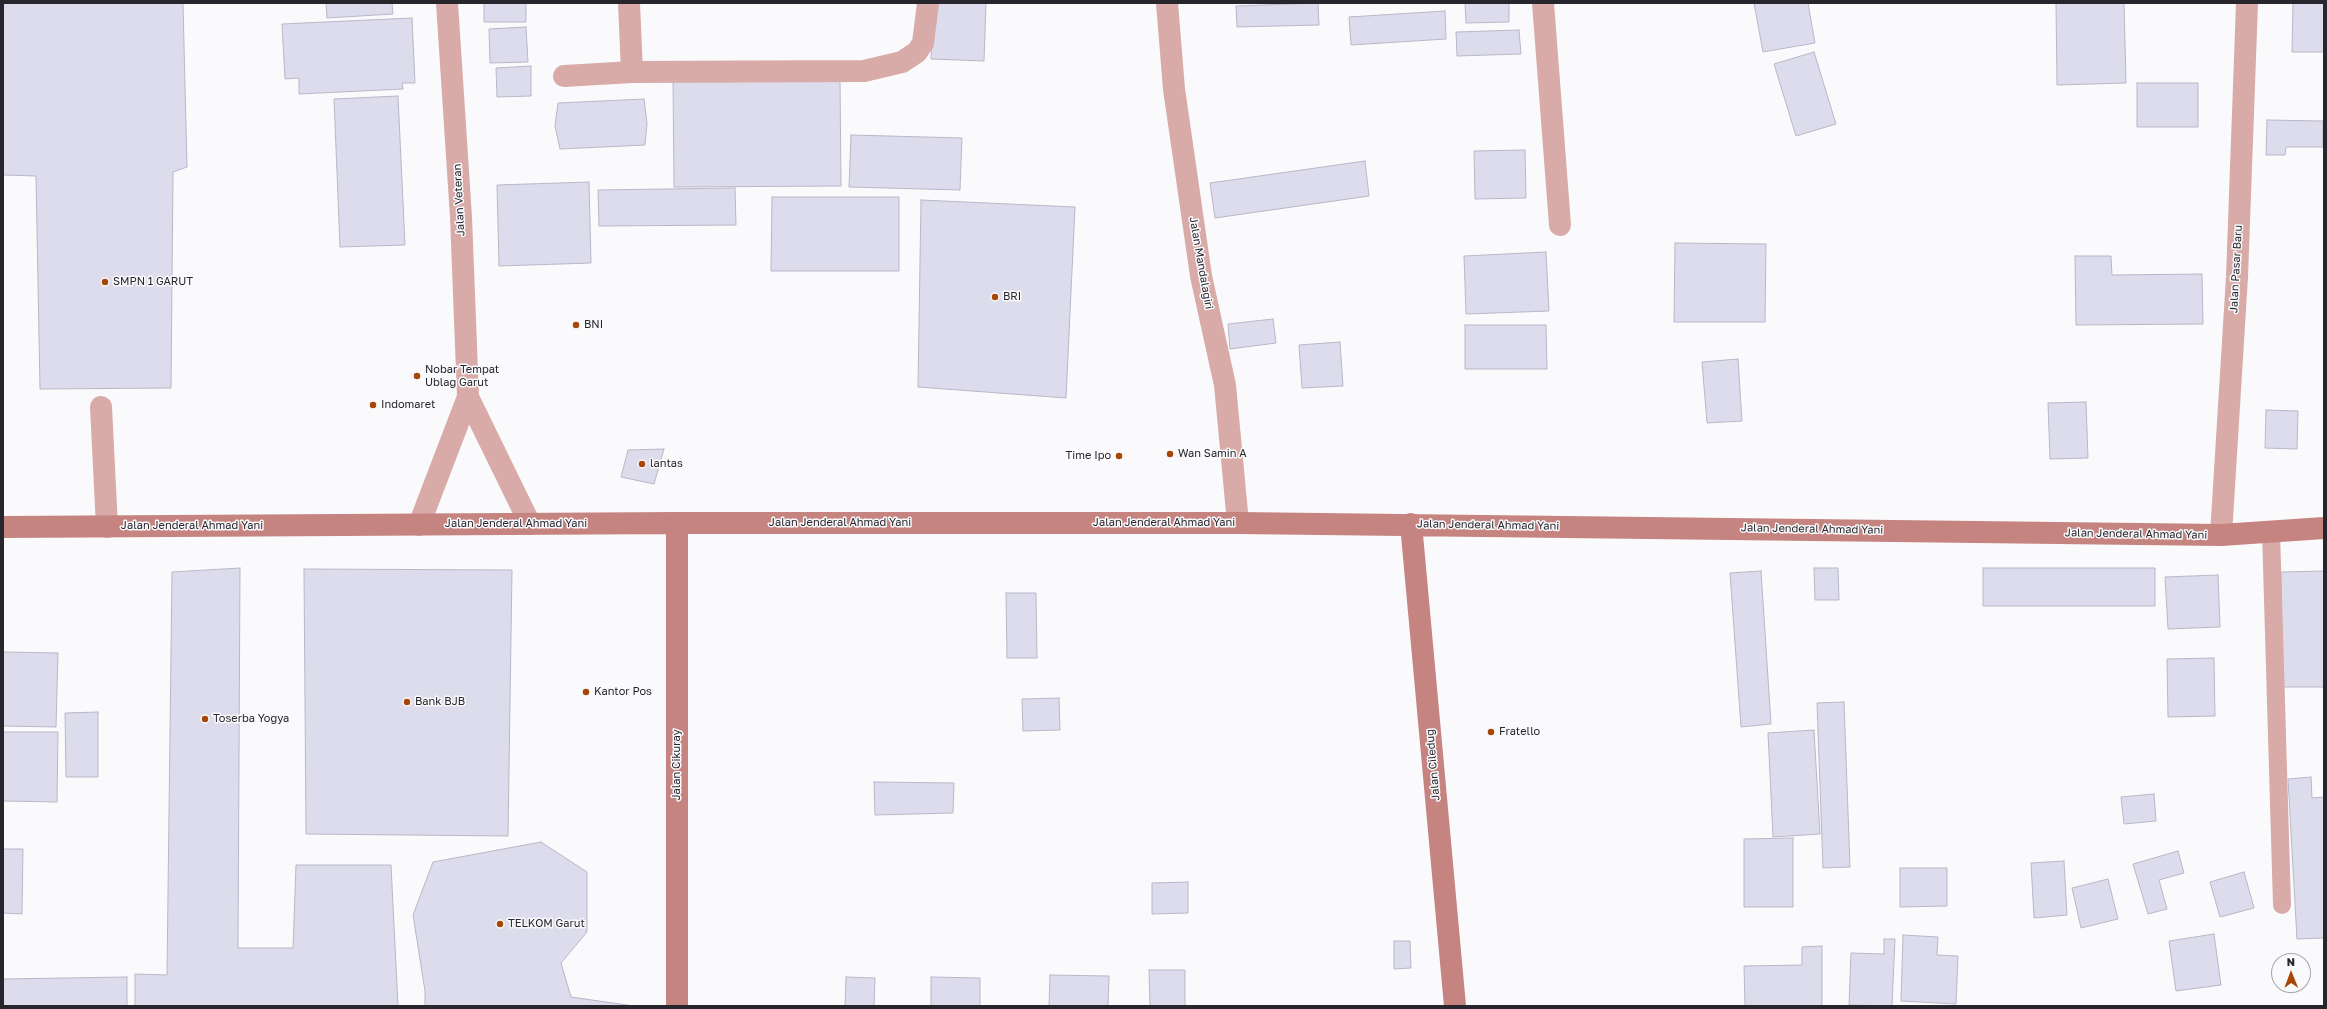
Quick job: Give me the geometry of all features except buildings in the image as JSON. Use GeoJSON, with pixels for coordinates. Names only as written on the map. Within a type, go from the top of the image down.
{"type":"FeatureCollection","features":[{"type":"Feature","properties":{"kind":"main road","name":"Jalan Cikuray"},"geometry":{"type":"LineString","coordinates":[[677,523],[677,1006]]}},
{"type":"Feature","properties":{"kind":"main road","name":"Jalan Jenderal Ahmad Yani"},"geometry":{"type":"LineString","coordinates":[[3,528],[420,524],[1238,523],[2221,535],[2324,528]]}},
{"type":"Feature","properties":{"kind":"main road","name":"Jalan Ciledug"},"geometry":{"type":"LineString","coordinates":[[1411,524],[1455,1006]]}},
{"type":"Feature","properties":{"kind":"street","name":"Jalan Veteran"},"geometry":{"type":"LineString","coordinates":[[420,524],[468,397],[461,217],[447,3]]}},
{"type":"Feature","properties":{"kind":"street"},"geometry":{"type":"LineString","coordinates":[[629,3],[632,72]]}},
{"type":"Feature","properties":{"kind":"street"},"geometry":{"type":"LineString","coordinates":[[564,76],[632,72],[864,71],[902,62],[917,52],[923,43],[928,3]]}},
{"type":"Feature","properties":{"kind":"street","name":"Jalan Mandalagiri"},"geometry":{"type":"LineString","coordinates":[[1167,3],[1174,90],[1201,276],[1225,385],[1238,523]]}},
{"type":"Feature","properties":{"kind":"street"},"geometry":{"type":"LineString","coordinates":[[1543,3],[1560,225]]}},
{"type":"Feature","properties":{"kind":"street","name":"Jalan Pasar Baru"},"geometry":{"type":"LineString","coordinates":[[2221,535],[2237,277],[2247,3]]}},
{"type":"Feature","properties":{"kind":"street","name":"Jalan Veteran"},"geometry":{"type":"LineString","coordinates":[[468,397],[530,524]]}},
{"type":"Feature","properties":{"kind":"street"},"geometry":{"type":"LineString","coordinates":[[101,407],[107,527]]}},
{"type":"Feature","properties":{"kind":"lane"},"geometry":{"type":"LineString","coordinates":[[2272,532],[2282,905]]}},
{"type":"Feature","properties":{"kind":"place","name":"SMPN 1 GARUT"},"geometry":{"type":"Point","coordinates":[105,282]}},
{"type":"Feature","properties":{"kind":"place","name":"BRI"},"geometry":{"type":"Point","coordinates":[995,297]}},
{"type":"Feature","properties":{"kind":"place","name":"BNI"},"geometry":{"type":"Point","coordinates":[576,325]}},
{"type":"Feature","properties":{"kind":"place","name":"Nobar Tempat Ublag Garut"},"geometry":{"type":"Point","coordinates":[417,376]}},
{"type":"Feature","properties":{"kind":"place","name":"Indomaret"},"geometry":{"type":"Point","coordinates":[373,405]}},
{"type":"Feature","properties":{"kind":"place","name":"Wan Samin A"},"geometry":{"type":"Point","coordinates":[1170,454]}},
{"type":"Feature","properties":{"kind":"place","name":"Time Ipo"},"geometry":{"type":"Point","coordinates":[1119,456]}},
{"type":"Feature","properties":{"kind":"place","name":"lantas"},"geometry":{"type":"Point","coordinates":[642,464]}},
{"type":"Feature","properties":{"kind":"place","name":"Kantor Pos"},"geometry":{"type":"Point","coordinates":[586,692]}},
{"type":"Feature","properties":{"kind":"place","name":"Bank BJB"},"geometry":{"type":"Point","coordinates":[407,702]}},
{"type":"Feature","properties":{"kind":"place","name":"Toserba Yogya"},"geometry":{"type":"Point","coordinates":[205,719]}},
{"type":"Feature","properties":{"kind":"place","name":"Fratello"},"geometry":{"type":"Point","coordinates":[1491,732]}},
{"type":"Feature","properties":{"kind":"place","name":"TELKOM Garut"},"geometry":{"type":"Point","coordinates":[500,924]}}]}
